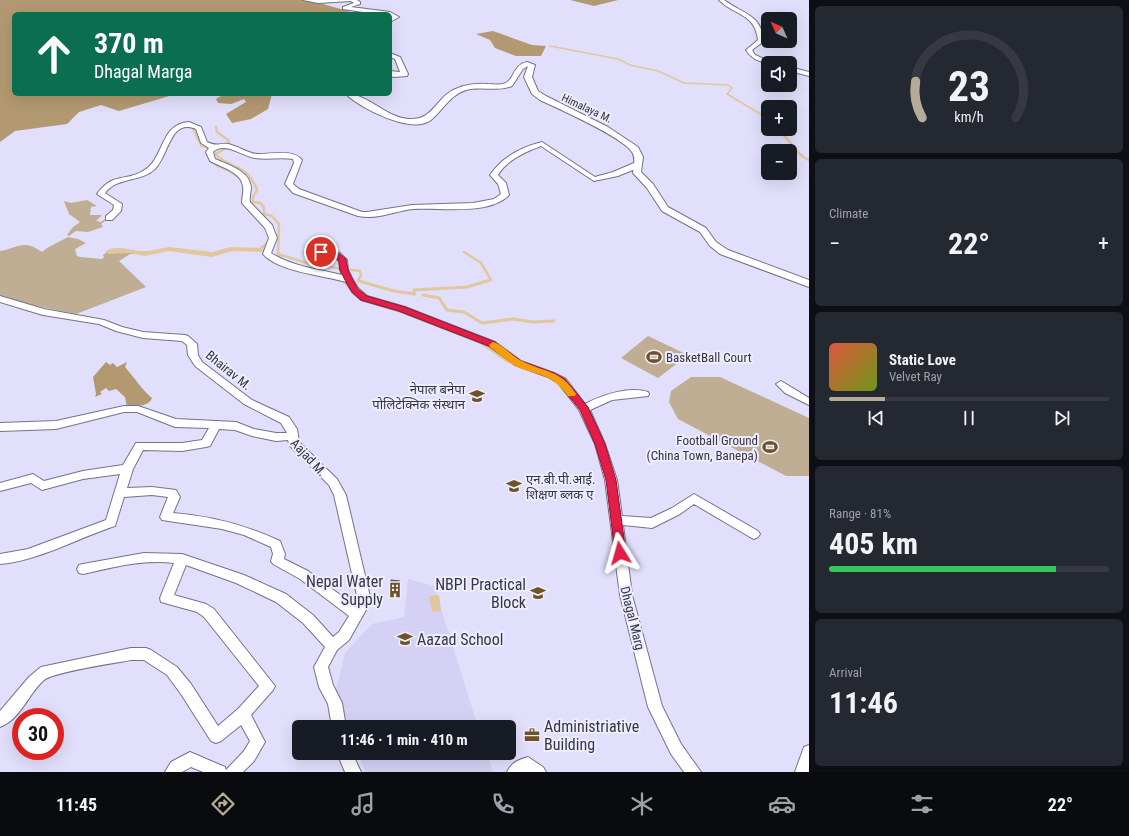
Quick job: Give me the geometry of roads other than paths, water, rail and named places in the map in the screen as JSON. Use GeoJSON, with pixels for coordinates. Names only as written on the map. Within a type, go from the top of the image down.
{"type":"FeatureCollection","features":[{"type":"Feature","properties":{"kind":"street"},"geometry":{"type":"LineString","coordinates":[[305,0],[318,2],[352,0],[358,3],[345,8],[374,12]]}},
{"type":"Feature","properties":{"kind":"street"},"geometry":{"type":"LineString","coordinates":[[721,0],[727,6],[754,19],[758,24],[761,41],[749,50],[753,56],[761,59]]}},
{"type":"Feature","properties":{"kind":"street"},"geometry":{"type":"LineString","coordinates":[[392,56],[398,58],[404,74],[398,75],[392,74]]}},
{"type":"Feature","properties":{"kind":"street","name":"Himalaya M."},"geometry":{"type":"LineString","coordinates":[[353,96],[368,106],[399,122],[423,120],[426,119],[445,97],[452,93],[469,87],[505,85],[512,81],[519,68],[529,64],[533,66],[528,74],[528,77],[538,95],[558,107],[612,132],[631,145],[638,152],[637,173],[650,186],[665,209],[703,230],[718,249],[735,257],[809,284]]}},
{"type":"Feature","properties":{"kind":"street"},"geometry":{"type":"LineString","coordinates":[[797,71],[809,74]]}},
{"type":"Feature","properties":{"kind":"street"},"geometry":{"type":"LineString","coordinates":[[109,218],[118,211],[118,204],[101,194],[103,190],[113,180],[137,177],[153,168],[162,156],[172,131],[181,125],[193,124],[200,128],[204,142],[213,148]]}},
{"type":"Feature","properties":{"kind":"street"},"geometry":{"type":"LineString","coordinates":[[349,280],[275,260],[267,254],[273,238],[269,227],[246,203],[247,187],[244,178],[212,160],[209,152],[213,148],[226,146],[254,156],[279,155],[295,157],[298,160],[298,164],[290,174],[289,184],[296,191],[360,214],[369,215],[413,207],[452,208],[499,201],[505,196],[502,183],[494,175],[498,167],[529,148],[542,144],[546,145],[594,179],[615,174],[637,165]]}},
{"type":"Feature","properties":{"kind":"street","name":"Dhagal Marg"},"geometry":{"type":"LineString","coordinates":[[311,250],[337,255],[343,260],[344,270],[349,280],[355,290],[364,298],[387,304],[464,332],[492,344],[518,363],[551,375],[562,381],[584,409],[600,444],[611,480],[626,596],[655,707],[676,749],[693,772]]}},
{"type":"Feature","properties":{"kind":"street","name":"Bhairav M."},"geometry":{"type":"LineString","coordinates":[[0,299],[18,306],[101,322],[119,329],[154,337],[185,338],[192,344],[193,355],[198,364],[248,402],[284,420],[292,429],[294,443]]}},
{"type":"Feature","properties":{"kind":"street"},"geometry":{"type":"LineString","coordinates":[[781,384],[789,391],[809,402]]}},
{"type":"Feature","properties":{"kind":"street"},"geometry":{"type":"LineString","coordinates":[[584,409],[597,400],[630,394],[644,394]]}},
{"type":"Feature","properties":{"kind":"street","name":"Aajad M."},"geometry":{"type":"LineString","coordinates":[[0,428],[56,425],[124,409],[138,408],[175,423],[236,426],[252,432],[276,437],[292,436],[294,443],[333,482],[340,495],[365,601],[344,636],[332,646],[322,667],[326,687],[335,703],[338,720]]}},
{"type":"Feature","properties":{"kind":"street"},"geometry":{"type":"LineString","coordinates":[[0,559],[24,556],[42,550],[60,541],[111,523],[127,469],[140,446],[181,448],[199,446],[206,443],[216,425]]}},
{"type":"Feature","properties":{"kind":"street"},"geometry":{"type":"LineString","coordinates":[[0,487],[33,478],[42,486],[83,475],[127,469]]}},
{"type":"Feature","properties":{"kind":"street"},"geometry":{"type":"LineString","coordinates":[[120,493],[152,491],[172,493],[174,497],[166,517],[212,521],[250,532],[276,544],[278,554],[277,561],[304,575],[356,614]]}},
{"type":"Feature","properties":{"kind":"street"},"geometry":{"type":"LineString","coordinates":[[615,520],[652,523],[676,511],[694,498],[754,534]]}},
{"type":"Feature","properties":{"kind":"street"},"geometry":{"type":"LineString","coordinates":[[83,569],[126,559],[166,556],[182,559],[226,574],[281,598],[308,619],[332,646]]}},
{"type":"Feature","properties":{"kind":"street"},"geometry":{"type":"LineString","coordinates":[[0,720],[20,700],[36,676],[46,671],[131,654],[146,654],[172,671],[186,689],[216,736],[243,714],[268,686],[209,613],[201,608],[166,598],[182,559]]}},
{"type":"Feature","properties":{"kind":"street"},"geometry":{"type":"LineString","coordinates":[[233,772],[249,756],[258,742],[243,714]]}},
{"type":"Feature","properties":{"kind":"street"},"geometry":{"type":"LineString","coordinates":[[803,772],[809,752]]}},
{"type":"Feature","properties":{"kind":"street"},"geometry":{"type":"LineString","coordinates":[[173,772],[176,767],[190,759],[220,772]]}},
{"type":"Feature","properties":{"kind":"street"},"geometry":{"type":"LineString","coordinates":[[346,760],[353,772]]}},
{"type":"Feature","properties":{"kind":"street"},"geometry":{"type":"LineString","coordinates":[[515,772],[521,766],[528,764],[538,772]]}},
{"type":"Feature","properties":{"kind":"waterway"},"geometry":{"type":"LineString","coordinates":[[550,46],[618,59],[630,65],[658,71],[684,83],[728,85],[732,88],[727,94],[761,114]]}},
{"type":"Feature","properties":{"kind":"waterway"},"geometry":{"type":"LineString","coordinates":[[216,127],[217,132],[228,140],[230,145]]}},
{"type":"Feature","properties":{"kind":"waterway"},"geometry":{"type":"LineString","coordinates":[[193,129],[201,145],[211,149],[207,155],[216,165],[230,171],[241,179],[244,186],[242,201],[247,208]]}},
{"type":"Feature","properties":{"kind":"waterway"},"geometry":{"type":"LineString","coordinates":[[784,136],[800,154],[809,160]]}},
{"type":"Feature","properties":{"kind":"waterway"},"geometry":{"type":"LineString","coordinates":[[227,148],[215,154],[249,175],[257,190],[253,197],[253,202],[261,203],[264,208],[264,214],[272,216],[279,224],[278,254],[310,264],[343,269]]}},
{"type":"Feature","properties":{"kind":"waterway"},"geometry":{"type":"LineString","coordinates":[[331,201],[348,207]]}},
{"type":"Feature","properties":{"kind":"waterway"},"geometry":{"type":"LineString","coordinates":[[262,250],[261,248],[269,242]]}},
{"type":"Feature","properties":{"kind":"waterway"},"geometry":{"type":"LineString","coordinates":[[109,252],[130,251],[145,254],[169,249],[212,255],[231,249],[262,250]]}},
{"type":"Feature","properties":{"kind":"waterway"},"geometry":{"type":"LineString","coordinates":[[464,252],[481,263],[491,280],[487,281]]}},
{"type":"Feature","properties":{"kind":"waterway"},"geometry":{"type":"LineString","coordinates":[[345,269],[360,271],[361,276],[358,280],[360,281]]}},
{"type":"Feature","properties":{"kind":"waterway"},"geometry":{"type":"LineString","coordinates":[[344,281],[357,296]]}},
{"type":"Feature","properties":{"kind":"waterway"},"geometry":{"type":"LineString","coordinates":[[360,281],[394,291],[414,294]]}},
{"type":"Feature","properties":{"kind":"waterway"},"geometry":{"type":"LineString","coordinates":[[414,294],[414,290],[467,287],[487,281]]}},
{"type":"Feature","properties":{"kind":"waterway"},"geometry":{"type":"LineString","coordinates":[[483,282],[487,281]]}},
{"type":"Feature","properties":{"kind":"waterway"},"geometry":{"type":"LineString","coordinates":[[423,295],[439,298],[447,310],[464,312],[482,323],[513,319],[534,322],[554,321]]}},
{"type":"Feature","properties":{"kind":"waterway"},"geometry":{"type":"LineString","coordinates":[[432,323],[443,328]]}},
{"type":"Feature","properties":{"kind":"waterway"},"geometry":{"type":"LineString","coordinates":[[480,342],[506,360],[523,367]]}},
{"type":"Feature","properties":{"kind":"place","name":"BasketBall Court"},"geometry":{"type":"Point","coordinates":[654,357]}},
{"type":"Feature","properties":{"kind":"place","name":"नेपाल बनेपा पोलिटेक्निक संस्थान"},"geometry":{"type":"Point","coordinates":[477,396]}},
{"type":"Feature","properties":{"kind":"place","name":"Football Ground (China Town, Banepa)"},"geometry":{"type":"Point","coordinates":[770,447]}},
{"type":"Feature","properties":{"kind":"place","name":"एन.बी.पी.आई. शिक्षण ब्लक ए"},"geometry":{"type":"Point","coordinates":[514,486]}},
{"type":"Feature","properties":{"kind":"place","name":"Nepal Water Supply"},"geometry":{"type":"Point","coordinates":[395,590]}},
{"type":"Feature","properties":{"kind":"place","name":"NBPI Practical Block"},"geometry":{"type":"Point","coordinates":[538,593]}},
{"type":"Feature","properties":{"kind":"place","name":"Aazad School"},"geometry":{"type":"Point","coordinates":[405,639]}},
{"type":"Feature","properties":{"kind":"place","name":"Administriative Building"},"geometry":{"type":"Point","coordinates":[532,735]}}]}
